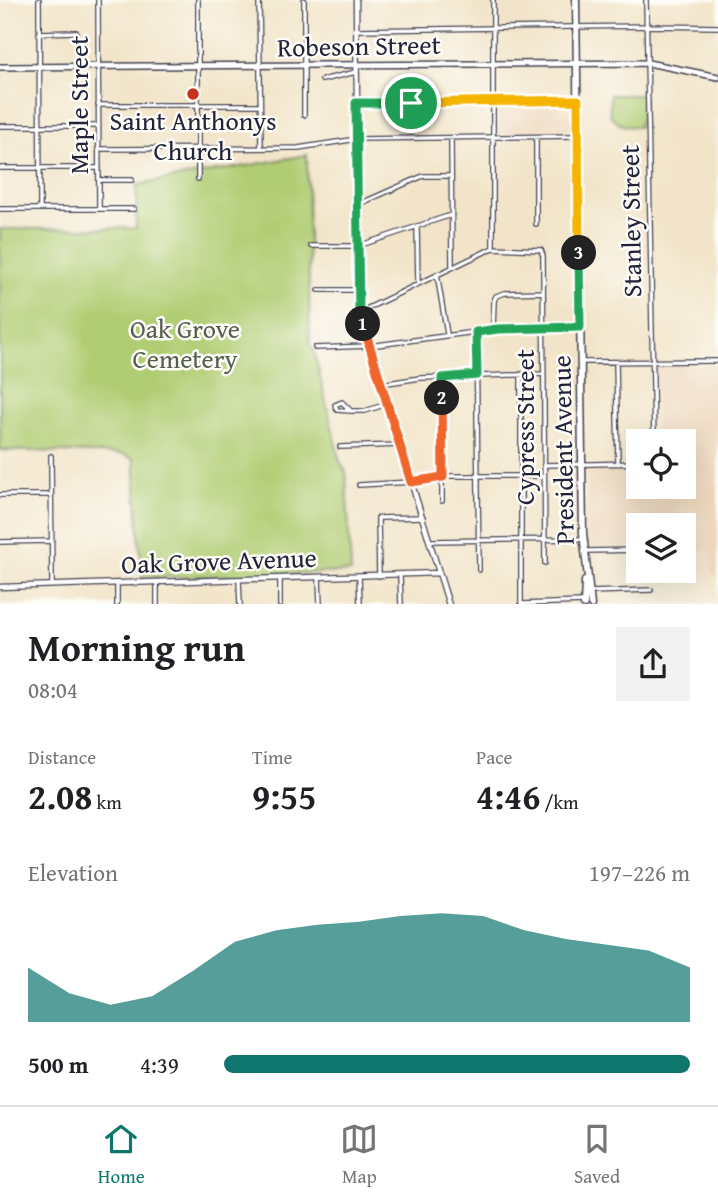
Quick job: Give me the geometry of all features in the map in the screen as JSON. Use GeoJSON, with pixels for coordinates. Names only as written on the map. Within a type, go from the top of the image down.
{"type":"FeatureCollection","features":[{"type":"Feature","properties":{"kind":"main road","name":"President Avenue"},"geometry":{"type":"LineString","coordinates":[[576,0],[583,539],[589,592],[586,604]]}},
{"type":"Feature","properties":{"kind":"main road","name":"Robeson Street"},"geometry":{"type":"LineString","coordinates":[[0,67],[305,66],[356,69],[494,64],[648,63],[718,77]]}},
{"type":"Feature","properties":{"kind":"main road"},"geometry":{"type":"LineString","coordinates":[[586,569],[586,604]]}},
{"type":"Feature","properties":{"kind":"street"},"geometry":{"type":"LineString","coordinates":[[39,0],[40,209]]}},
{"type":"Feature","properties":{"kind":"street","name":"Maple Street"},"geometry":{"type":"LineString","coordinates":[[98,0],[99,209]]}},
{"type":"Feature","properties":{"kind":"street"},"geometry":{"type":"LineString","coordinates":[[198,0],[198,179]]}},
{"type":"Feature","properties":{"kind":"street"},"geometry":{"type":"LineString","coordinates":[[259,0],[261,149]]}},
{"type":"Feature","properties":{"kind":"street"},"geometry":{"type":"LineString","coordinates":[[304,0],[304,115]]}},
{"type":"Feature","properties":{"kind":"street"},"geometry":{"type":"LineString","coordinates":[[356,0],[359,312],[449,604]]}},
{"type":"Feature","properties":{"kind":"street"},"geometry":{"type":"LineString","coordinates":[[359,312],[493,248],[493,0]]}},
{"type":"Feature","properties":{"kind":"street","name":"Stanley Street"},"geometry":{"type":"LineString","coordinates":[[646,0],[654,429]]}},
{"type":"Feature","properties":{"kind":"street"},"geometry":{"type":"LineString","coordinates":[[356,30],[718,27]]}},
{"type":"Feature","properties":{"kind":"street"},"geometry":{"type":"LineString","coordinates":[[39,33],[76,32]]}},
{"type":"Feature","properties":{"kind":"street"},"geometry":{"type":"LineString","coordinates":[[322,80],[356,69]]}},
{"type":"Feature","properties":{"kind":"street"},"geometry":{"type":"LineString","coordinates":[[356,103],[578,100]]}},
{"type":"Feature","properties":{"kind":"street"},"geometry":{"type":"LineString","coordinates":[[98,105],[260,105]]}},
{"type":"Feature","properties":{"kind":"street"},"geometry":{"type":"LineString","coordinates":[[0,126],[98,126]]}},
{"type":"Feature","properties":{"kind":"street"},"geometry":{"type":"LineString","coordinates":[[98,149],[261,149],[308,147],[357,139],[578,136]]}},
{"type":"Feature","properties":{"kind":"street"},"geometry":{"type":"LineString","coordinates":[[536,137],[536,224]]}},
{"type":"Feature","properties":{"kind":"street"},"geometry":{"type":"LineString","coordinates":[[451,138],[452,268]]}},
{"type":"Feature","properties":{"kind":"street"},"geometry":{"type":"LineString","coordinates":[[0,168],[99,168]]}},
{"type":"Feature","properties":{"kind":"street"},"geometry":{"type":"LineString","coordinates":[[357,205],[423,176],[450,176]]}},
{"type":"Feature","properties":{"kind":"street"},"geometry":{"type":"LineString","coordinates":[[99,180],[132,180]]}},
{"type":"Feature","properties":{"kind":"street"},"geometry":{"type":"LineString","coordinates":[[0,209],[134,209]]}},
{"type":"Feature","properties":{"kind":"street"},"geometry":{"type":"LineString","coordinates":[[311,246],[358,246],[451,215]]}},
{"type":"Feature","properties":{"kind":"street"},"geometry":{"type":"LineString","coordinates":[[417,226],[418,284]]}},
{"type":"Feature","properties":{"kind":"street","name":"Cypress Street"},"geometry":{"type":"LineString","coordinates":[[493,248],[541,250],[545,563]]}},
{"type":"Feature","properties":{"kind":"street"},"geometry":{"type":"LineString","coordinates":[[438,274],[447,335]]}},
{"type":"Feature","properties":{"kind":"street"},"geometry":{"type":"LineString","coordinates":[[319,290],[359,290]]}},
{"type":"Feature","properties":{"kind":"street"},"geometry":{"type":"LineString","coordinates":[[493,329],[496,296],[505,293],[543,292]]}},
{"type":"Feature","properties":{"kind":"street"},"geometry":{"type":"LineString","coordinates":[[315,348],[369,346],[493,329],[580,327]]}},
{"type":"Feature","properties":{"kind":"street"},"geometry":{"type":"LineString","coordinates":[[476,332],[479,570]]}},
{"type":"Feature","properties":{"kind":"street"},"geometry":{"type":"LineString","coordinates":[[581,362],[718,361]]}},
{"type":"Feature","properties":{"kind":"street"},"geometry":{"type":"LineString","coordinates":[[616,362],[618,464]]}},
{"type":"Feature","properties":{"kind":"street"},"geometry":{"type":"LineString","coordinates":[[521,374],[520,604],[586,604]]}},
{"type":"Feature","properties":{"kind":"street"},"geometry":{"type":"LineString","coordinates":[[381,384],[396,380],[477,375],[544,374]]}},
{"type":"Feature","properties":{"kind":"street"},"geometry":{"type":"LineString","coordinates":[[442,378],[442,501]]}},
{"type":"Feature","properties":{"kind":"street"},"geometry":{"type":"LineString","coordinates":[[351,411],[365,411],[387,404]]}},
{"type":"Feature","properties":{"kind":"street"},"geometry":{"type":"LineString","coordinates":[[340,447],[400,445]]}},
{"type":"Feature","properties":{"kind":"street"},"geometry":{"type":"LineString","coordinates":[[51,456],[52,586]]}},
{"type":"Feature","properties":{"kind":"street"},"geometry":{"type":"LineString","coordinates":[[544,465],[626,464]]}},
{"type":"Feature","properties":{"kind":"street"},"geometry":{"type":"LineString","coordinates":[[359,485],[443,477],[544,476]]}},
{"type":"Feature","properties":{"kind":"street"},"geometry":{"type":"LineString","coordinates":[[0,495],[51,495]]}},
{"type":"Feature","properties":{"kind":"street"},"geometry":{"type":"LineString","coordinates":[[379,576],[378,518],[423,517]]}},
{"type":"Feature","properties":{"kind":"street"},"geometry":{"type":"LineString","coordinates":[[430,541],[583,539]]}},
{"type":"Feature","properties":{"kind":"street"},"geometry":{"type":"LineString","coordinates":[[0,542],[51,541]]}},
{"type":"Feature","properties":{"kind":"street"},"geometry":{"type":"LineString","coordinates":[[584,551],[626,550]]}},
{"type":"Feature","properties":{"kind":"street","name":"Oak Grove Avenue"},"geometry":{"type":"LineString","coordinates":[[0,587],[439,573]]}},
{"type":"Feature","properties":{"kind":"street"},"geometry":{"type":"LineString","coordinates":[[400,575],[401,604]]}},
{"type":"Feature","properties":{"kind":"street"},"geometry":{"type":"LineString","coordinates":[[359,576],[360,604]]}},
{"type":"Feature","properties":{"kind":"street"},"geometry":{"type":"LineString","coordinates":[[319,578],[320,604]]}},
{"type":"Feature","properties":{"kind":"street"},"geometry":{"type":"LineString","coordinates":[[280,579],[280,604]]}},
{"type":"Feature","properties":{"kind":"street"},"geometry":{"type":"LineString","coordinates":[[239,580],[240,604]]}},
{"type":"Feature","properties":{"kind":"street"},"geometry":{"type":"LineString","coordinates":[[157,582],[157,604]]}},
{"type":"Feature","properties":{"kind":"street"},"geometry":{"type":"LineString","coordinates":[[117,583],[117,604]]}},
{"type":"Feature","properties":{"kind":"street"},"geometry":{"type":"LineString","coordinates":[[589,592],[651,590]]}},
{"type":"Feature","properties":{"kind":"shaded area"},"geometry":{"type":"Polygon","coordinates":[[[498,104],[558,104],[558,113],[573,114],[573,133],[498,134],[498,104]]]}},
{"type":"Feature","properties":{"kind":"shaded area"},"geometry":{"type":"Polygon","coordinates":[[[655,365],[718,365],[718,579],[712,572],[711,551],[696,551],[696,513],[626,513],[626,547],[588,548],[587,468],[626,467],[626,499],[696,499],[696,429],[657,429],[655,365]]]}},
{"type":"Feature","properties":{"kind":"green space"},"geometry":{"type":"Polygon","coordinates":[[[610,95],[640,95],[644,98],[639,127],[623,125],[613,119],[610,115],[610,95]]]}},
{"type":"Feature","properties":{"kind":"green space","name":"Oak Grove Cemetery"},"geometry":{"type":"Polygon","coordinates":[[[307,155],[310,344],[314,351],[340,462],[346,472],[351,572],[142,578],[134,459],[123,454],[0,450],[0,229],[136,228],[137,185],[307,155]]]}},
{"type":"Feature","properties":{"kind":"place","name":"Saint Anthonys Church"},"geometry":{"type":"Point","coordinates":[193,94]}},
{"type":"Feature","properties":{"kind":"route"},"geometry":{"type":"LineString","coordinates":[[578,100],[580,327],[476,332],[477,375],[442,378],[443,477],[411,482],[359,312],[356,103],[411,103],[578,100]]}}]}
